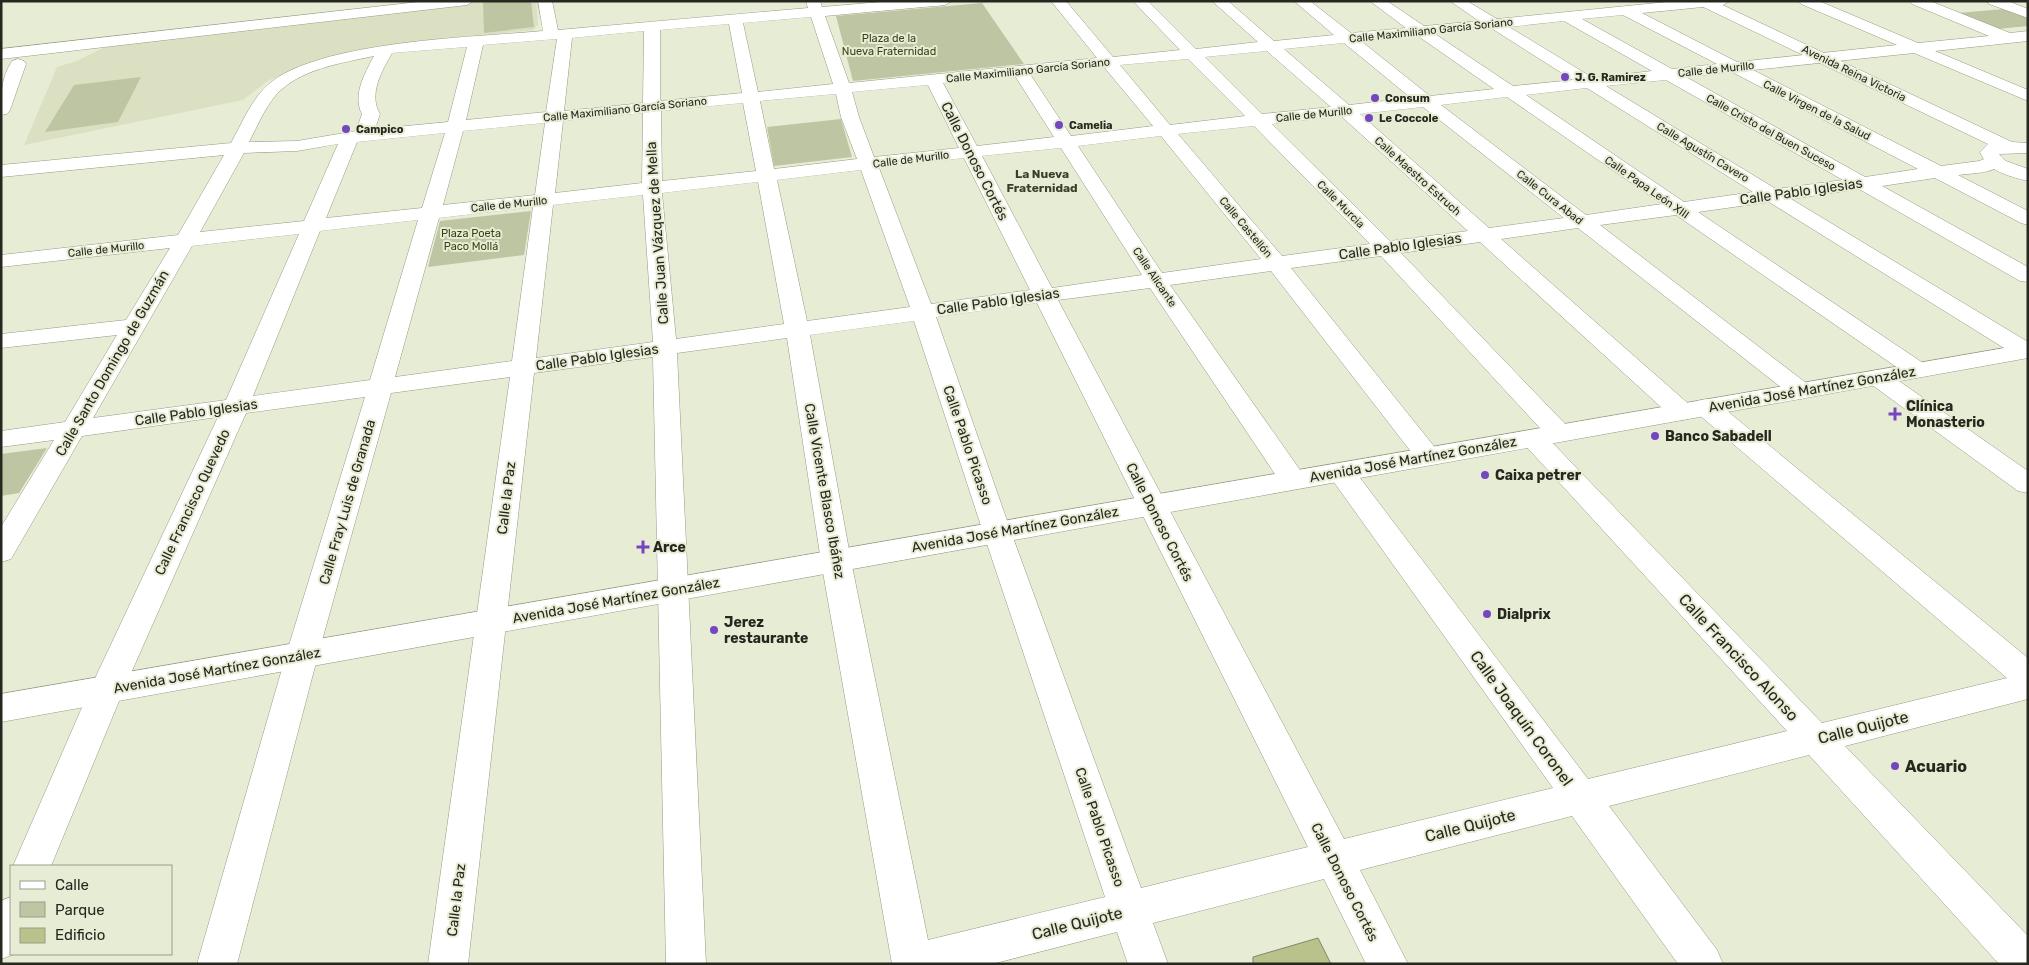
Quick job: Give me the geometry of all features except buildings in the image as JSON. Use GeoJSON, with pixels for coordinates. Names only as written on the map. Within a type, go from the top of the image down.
{"type":"FeatureCollection","features":[{"type":"Feature","properties":{"kind":"street"},"geometry":{"type":"LineString","coordinates":[[1,54],[467,1]]}},
{"type":"Feature","properties":{"kind":"street","name":"Calle la Paz"},"geometry":{"type":"LineString","coordinates":[[448,964],[554,116],[558,33],[545,1]]}},
{"type":"Feature","properties":{"kind":"street","name":"Calle Santo Domingo de Guzmán"},"geometry":{"type":"LineString","coordinates":[[1,552],[224,174],[267,96],[275,86],[293,76],[338,60],[386,49],[734,18],[814,6],[945,1]]}},
{"type":"Feature","properties":{"kind":"street","name":"Calle Castellón"},"geometry":{"type":"LineString","coordinates":[[1058,1],[1276,263],[1428,456]]}},
{"type":"Feature","properties":{"kind":"street","name":"Calle Murcia"},"geometry":{"type":"LineString","coordinates":[[1140,1],[1385,248],[1546,436]]}},
{"type":"Feature","properties":{"kind":"street","name":"Calle Maestro Estruch"},"geometry":{"type":"LineString","coordinates":[[1219,1],[1345,110],[1483,235],[1694,409],[2028,677]]}},
{"type":"Feature","properties":{"kind":"street","name":"Calle Cura Abad"},"geometry":{"type":"LineString","coordinates":[[1301,1],[1426,101],[1801,391]]}},
{"type":"Feature","properties":{"kind":"street","name":"Calle Papa León XIII"},"geometry":{"type":"LineString","coordinates":[[1377,1],[1677,208],[1917,370]]}},
{"type":"Feature","properties":{"kind":"street","name":"Calle Agustín Cavero"},"geometry":{"type":"LineString","coordinates":[[1457,1],[2027,351]]}},
{"type":"Feature","properties":{"kind":"street","name":"Calle Virgen de la Salud"},"geometry":{"type":"LineString","coordinates":[[1607,1],[2028,219]]}},
{"type":"Feature","properties":{"kind":"street","name":"Calle Maximiliano García Soriano"},"geometry":{"type":"LineString","coordinates":[[1,171],[237,148],[297,146],[357,136],[1723,1]]}},
{"type":"Feature","properties":{"kind":"street"},"geometry":{"type":"LineString","coordinates":[[1806,1],[2028,96]]}},
{"type":"Feature","properties":{"kind":"street"},"geometry":{"type":"LineString","coordinates":[[1917,1],[2028,46]]}},
{"type":"Feature","properties":{"kind":"street"},"geometry":{"type":"LineString","coordinates":[[1994,1],[2028,14]]}},
{"type":"Feature","properties":{"kind":"street","name":"Avenida Reina Victoria"},"geometry":{"type":"LineString","coordinates":[[1704,2],[1821,58],[2000,154],[2016,171],[2028,174]]}},
{"type":"Feature","properties":{"kind":"street","name":"Calle Pablo Picasso"},"geometry":{"type":"LineString","coordinates":[[814,6],[843,88],[850,117],[922,312],[1148,964]]}},
{"type":"Feature","properties":{"kind":"street","name":"Calle Cristo del Buen Suceso"},"geometry":{"type":"LineString","coordinates":[[1567,17],[2028,276]]}},
{"type":"Feature","properties":{"kind":"street","name":"Calle Vicente Blasco Ibáñez"},"geometry":{"type":"LineString","coordinates":[[734,18],[797,329],[836,561],[913,964]]}},
{"type":"Feature","properties":{"kind":"street","name":"Calle Juan Vázquez de Mella"},"geometry":{"type":"LineString","coordinates":[[652,26],[652,188],[665,348],[686,964]]}},
{"type":"Feature","properties":{"kind":"street","name":"Calle de Murillo"},"geometry":{"type":"LineString","coordinates":[[1,261],[1668,74],[2028,36]]}},
{"type":"Feature","properties":{"kind":"street","name":"Calle Fray Luis de Granada"},"geometry":{"type":"LineString","coordinates":[[217,964],[302,655],[456,126],[476,41]]}},
{"type":"Feature","properties":{"kind":"street"},"geometry":{"type":"LineString","coordinates":[[1,110],[9,63],[53,49]]}},
{"type":"Feature","properties":{"kind":"street","name":"Calle Francisco Quevedo"},"geometry":{"type":"LineString","coordinates":[[32,865],[107,689],[236,407],[313,226],[357,136],[371,114],[367,109],[366,97],[386,49]]}},
{"type":"Feature","properties":{"kind":"street","name":"Calle Alicante"},"geometry":{"type":"LineString","coordinates":[[1020,71],[1156,280],[1293,480]]}},
{"type":"Feature","properties":{"kind":"street","name":"Calle Donoso Cortés"},"geometry":{"type":"LineString","coordinates":[[933,79],[1388,964]]}},
{"type":"Feature","properties":{"kind":"street"},"geometry":{"type":"LineString","coordinates":[[2000,154],[2028,148]]}},
{"type":"Feature","properties":{"kind":"street","name":"Calle Pablo Iglesias"},"geometry":{"type":"LineString","coordinates":[[1,439],[1983,166],[2000,154]]}},
{"type":"Feature","properties":{"kind":"street"},"geometry":{"type":"LineString","coordinates":[[1,341],[134,326]]}},
{"type":"Feature","properties":{"kind":"street","name":"Avenida José Martínez González"},"geometry":{"type":"LineString","coordinates":[[1,708],[2027,351]]}},
{"type":"Feature","properties":{"kind":"street"},"geometry":{"type":"LineString","coordinates":[[1877,377],[2028,484]]}},
{"type":"Feature","properties":{"kind":"street","name":"Calle Francisco Alonso"},"geometry":{"type":"LineString","coordinates":[[1546,436],[1816,739],[2026,964]]}},
{"type":"Feature","properties":{"kind":"street","name":"Calle Joaquín Coronel"},"geometry":{"type":"LineString","coordinates":[[1341,472],[1703,964]]}},
{"type":"Feature","properties":{"kind":"street","name":"Calle Quijote"},"geometry":{"type":"LineString","coordinates":[[913,964],[2028,686]]}},
{"type":"Feature","properties":{"kind":"street"},"geometry":{"type":"LineString","coordinates":[[1,940],[10,918]]}},
{"type":"Feature","properties":{"kind":"shaded area"},"geometry":{"type":"Polygon","coordinates":[[[481,1],[536,1],[538,25],[533,30],[380,46],[343,54],[269,80],[243,100],[24,145],[57,67],[77,61],[105,47],[481,1]]]}},
{"type":"Feature","properties":{"kind":"green space"},"geometry":{"type":"Polygon","coordinates":[[[531,1],[534,27],[484,33],[483,2],[531,1]]]}},
{"type":"Feature","properties":{"kind":"green space","name":"Plaza de la Nueva Fraternidad"},"geometry":{"type":"Polygon","coordinates":[[[982,3],[1024,64],[853,81],[836,16],[982,3]]]}},
{"type":"Feature","properties":{"kind":"green space"},"geometry":{"type":"Polygon","coordinates":[[[2004,9],[2028,18],[2028,26],[1997,29],[1958,13],[2004,9]]]}},
{"type":"Feature","properties":{"kind":"green space"},"geometry":{"type":"Polygon","coordinates":[[[141,77],[118,122],[45,132],[74,85],[141,77]]]}},
{"type":"Feature","properties":{"kind":"green space"},"geometry":{"type":"Polygon","coordinates":[[[841,119],[852,157],[774,166],[767,127],[841,119]]]}},
{"type":"Feature","properties":{"kind":"green space","name":"Plaza Poeta Paco Mollá"},"geometry":{"type":"Polygon","coordinates":[[[531,211],[524,255],[428,267],[440,221],[531,211]]]}},
{"type":"Feature","properties":{"kind":"green space"},"geometry":{"type":"Polygon","coordinates":[[[47,448],[19,493],[1,496],[1,454],[47,448]]]}},
{"type":"Feature","properties":{"kind":"place","name":"J. G. Ramirez"},"geometry":{"type":"Point","coordinates":[1565,77]}},
{"type":"Feature","properties":{"kind":"place","name":"Consum"},"geometry":{"type":"Point","coordinates":[1375,98]}},
{"type":"Feature","properties":{"kind":"place","name":"Le Coccole"},"geometry":{"type":"Point","coordinates":[1369,118]}},
{"type":"Feature","properties":{"kind":"place","name":"Camelia"},"geometry":{"type":"Point","coordinates":[1059,125]}},
{"type":"Feature","properties":{"kind":"place","name":"Campico"},"geometry":{"type":"Point","coordinates":[346,129]}},
{"type":"Feature","properties":{"kind":"place","name":"Clínica Monasterio"},"geometry":{"type":"Point","coordinates":[1895,414]}},
{"type":"Feature","properties":{"kind":"place","name":"Banco Sabadell"},"geometry":{"type":"Point","coordinates":[1655,436]}},
{"type":"Feature","properties":{"kind":"place","name":"Caixa petrer"},"geometry":{"type":"Point","coordinates":[1485,475]}},
{"type":"Feature","properties":{"kind":"place","name":"Arce"},"geometry":{"type":"Point","coordinates":[643,547]}},
{"type":"Feature","properties":{"kind":"place","name":"Dialprix"},"geometry":{"type":"Point","coordinates":[1487,614]}},
{"type":"Feature","properties":{"kind":"place","name":"Jerez restaurante"},"geometry":{"type":"Point","coordinates":[714,630]}},
{"type":"Feature","properties":{"kind":"place","name":"Acuario"},"geometry":{"type":"Point","coordinates":[1895,766]}},
{"type":"Feature","properties":{"kind":"district","name":"La Nueva Fraternidad"},"geometry":{"type":"Point","coordinates":[1042,181]}}]}
